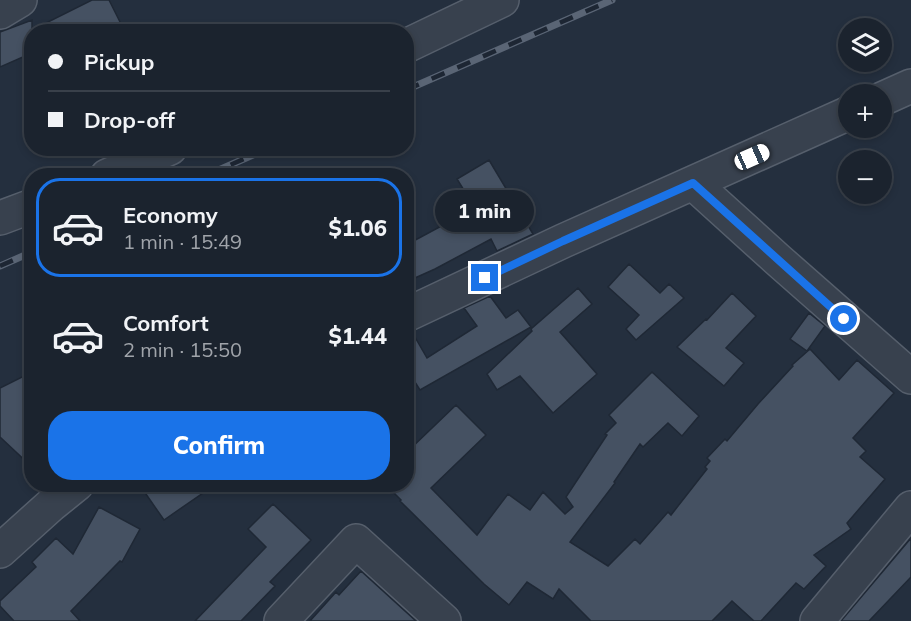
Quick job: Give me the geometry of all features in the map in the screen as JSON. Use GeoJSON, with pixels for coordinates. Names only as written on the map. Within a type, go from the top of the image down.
{"type":"FeatureCollection","features":[{"type":"Feature","properties":{"kind":"street"},"geometry":{"type":"LineString","coordinates":[[0,12],[21,0]]}},
{"type":"Feature","properties":{"kind":"street"},"geometry":{"type":"LineString","coordinates":[[414,42],[502,0]]}},
{"type":"Feature","properties":{"kind":"street"},"geometry":{"type":"LineString","coordinates":[[892,95],[911,86]]}},
{"type":"Feature","properties":{"kind":"street"},"geometry":{"type":"LineString","coordinates":[[414,311],[563,241],[838,118]]}},
{"type":"Feature","properties":{"kind":"street"},"geometry":{"type":"LineString","coordinates":[[125,168],[152,156]]}},
{"type":"Feature","properties":{"kind":"street"},"geometry":{"type":"LineString","coordinates":[[693,183],[911,377]]}},
{"type":"Feature","properties":{"kind":"street"},"geometry":{"type":"LineString","coordinates":[[0,218],[24,209]]}},
{"type":"Feature","properties":{"kind":"street"},"geometry":{"type":"LineString","coordinates":[[0,551],[67,492]]}},
{"type":"Feature","properties":{"kind":"street"},"geometry":{"type":"LineString","coordinates":[[817,621],[911,508]]}},
{"type":"Feature","properties":{"kind":"street"},"geometry":{"type":"LineString","coordinates":[[281,621],[356,541],[444,621]]}},
{"type":"Feature","properties":{"kind":"building"},"geometry":{"type":"Polygon","coordinates":[[[92,0],[109,0],[121,24],[44,24],[92,0]]]}},
{"type":"Feature","properties":{"kind":"building"},"geometry":{"type":"Polygon","coordinates":[[[32,20],[32,24],[24,24],[24,56],[0,67],[0,32],[32,20]]]}},
{"type":"Feature","properties":{"kind":"building"},"geometry":{"type":"Polygon","coordinates":[[[489,160],[533,234],[497,251],[491,239],[414,278],[414,241],[475,208],[457,179],[489,160]]]}},
{"type":"Feature","properties":{"kind":"building"},"geometry":{"type":"Polygon","coordinates":[[[629,264],[660,293],[669,284],[684,298],[636,340],[626,329],[639,315],[608,287],[629,264]]]}},
{"type":"Feature","properties":{"kind":"building"},"geometry":{"type":"Polygon","coordinates":[[[578,288],[592,304],[560,332],[597,374],[553,413],[520,376],[497,390],[487,374],[532,331],[531,329],[578,288]]]}},
{"type":"Feature","properties":{"kind":"building"},"geometry":{"type":"Polygon","coordinates":[[[732,293],[756,316],[726,348],[744,363],[724,386],[677,347],[732,293]]]}},
{"type":"Feature","properties":{"kind":"building"},"geometry":{"type":"Polygon","coordinates":[[[490,296],[506,318],[518,310],[531,327],[420,390],[414,381],[414,335],[427,358],[477,326],[464,308],[490,296]]]}},
{"type":"Feature","properties":{"kind":"building"},"geometry":{"type":"Polygon","coordinates":[[[809,313],[825,326],[807,351],[790,339],[809,313]]]}},
{"type":"Feature","properties":{"kind":"building"},"geometry":{"type":"Polygon","coordinates":[[[810,349],[839,380],[857,360],[894,393],[853,438],[866,451],[860,457],[885,479],[847,523],[851,529],[814,555],[826,566],[804,589],[796,583],[761,621],[754,621],[732,601],[712,621],[591,621],[559,589],[553,599],[527,582],[509,605],[484,584],[393,492],[414,492],[414,445],[456,405],[486,435],[431,488],[477,535],[508,494],[530,510],[543,492],[565,514],[573,507],[566,497],[607,435],[605,434],[616,423],[609,415],[652,372],[699,416],[682,436],[668,423],[643,447],[640,444],[615,483],[570,542],[608,566],[635,539],[640,544],[668,512],[671,515],[707,469],[705,467],[710,461],[707,458],[725,439],[727,441],[792,365],[810,349]]]}},
{"type":"Feature","properties":{"kind":"building"},"geometry":{"type":"Polygon","coordinates":[[[24,376],[24,460],[0,437],[0,388],[24,376]]]}},
{"type":"Feature","properties":{"kind":"building"},"geometry":{"type":"Polygon","coordinates":[[[145,492],[204,492],[164,520],[145,492]]]}},
{"type":"Feature","properties":{"kind":"building"},"geometry":{"type":"Polygon","coordinates":[[[273,504],[311,540],[270,582],[275,586],[241,621],[195,621],[266,547],[248,529],[273,504]]]}},
{"type":"Feature","properties":{"kind":"building"},"geometry":{"type":"Polygon","coordinates":[[[99,507],[140,529],[122,562],[120,561],[71,611],[80,621],[14,621],[0,606],[0,601],[36,567],[32,562],[56,538],[73,554],[99,507]]]}},
{"type":"Feature","properties":{"kind":"building"},"geometry":{"type":"Polygon","coordinates":[[[911,538],[911,577],[869,621],[841,621],[911,538]]]}},
{"type":"Feature","properties":{"kind":"building"},"geometry":{"type":"Polygon","coordinates":[[[361,571],[416,621],[310,621],[336,592],[339,595],[361,571]]]}},
{"type":"Feature","properties":{"kind":"railway"},"geometry":{"type":"LineString","coordinates":[[414,87],[612,0]]}},
{"type":"Feature","properties":{"kind":"railway"},"geometry":{"type":"LineString","coordinates":[[223,168],[251,156]]}},
{"type":"Feature","properties":{"kind":"railway"},"geometry":{"type":"LineString","coordinates":[[0,266],[24,256]]}},
{"type":"Feature","properties":{"kind":"route"},"geometry":{"type":"LineString","coordinates":[[485,278],[693,183],[844,319]]}}]}
